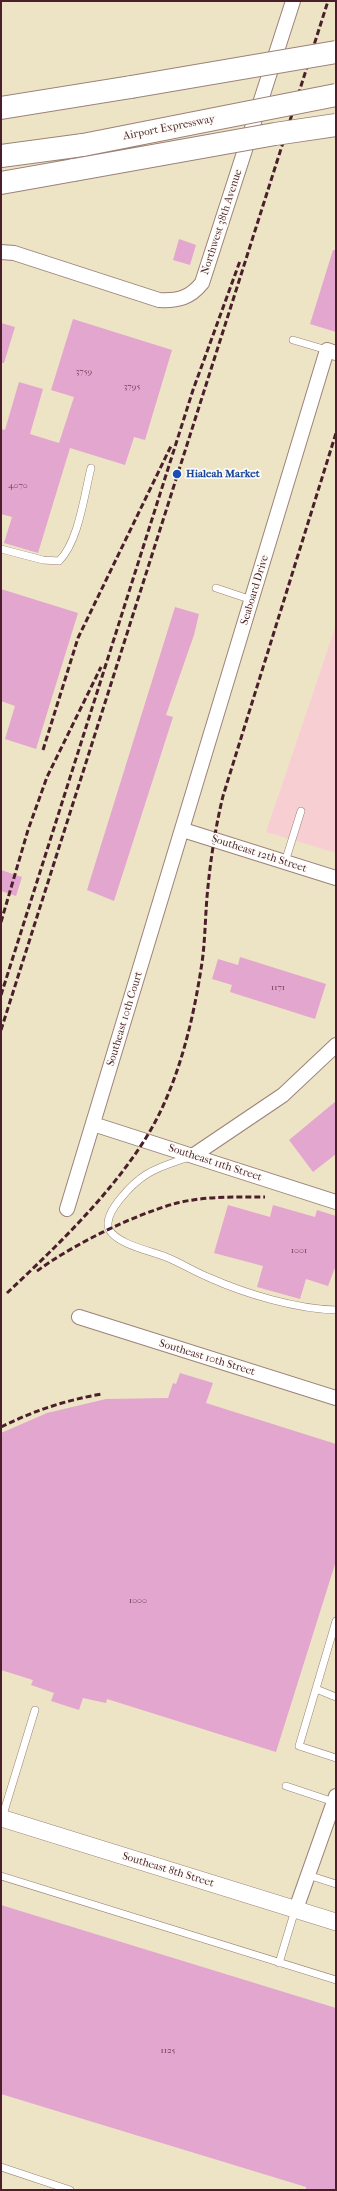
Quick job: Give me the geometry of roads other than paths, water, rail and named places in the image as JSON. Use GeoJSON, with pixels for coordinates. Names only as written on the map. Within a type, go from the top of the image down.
{"type":"FeatureCollection","features":[{"type":"Feature","properties":{"kind":"highway"},"geometry":{"type":"LineString","coordinates":[[1,108],[130,88],[336,52]]}},
{"type":"Feature","properties":{"kind":"highway","name":"Airport Expressway"},"geometry":{"type":"LineString","coordinates":[[1,156],[83,145],[336,95]]}},
{"type":"Feature","properties":{"kind":"highway"},"geometry":{"type":"LineString","coordinates":[[1,182],[275,134],[336,125]]}},
{"type":"Feature","properties":{"kind":"street","name":"Northwest 38th Avenue"},"geometry":{"type":"LineString","coordinates":[[1,252],[14,253],[159,300],[174,300],[187,297],[196,290],[202,283],[293,1]]}},
{"type":"Feature","properties":{"kind":"street","name":"Seaboard Drive"},"geometry":{"type":"LineString","coordinates":[[183,830],[252,600],[331,351]]}},
{"type":"Feature","properties":{"kind":"street","name":"Southeast 12th Street"},"geometry":{"type":"LineString","coordinates":[[183,830],[336,878]]}},
{"type":"Feature","properties":{"kind":"street","name":"Southeast 10th Court"},"geometry":{"type":"LineString","coordinates":[[67,1210],[183,830]]}},
{"type":"Feature","properties":{"kind":"street"},"geometry":{"type":"LineString","coordinates":[[194,1155],[283,1095],[335,1048]]}},
{"type":"Feature","properties":{"kind":"street","name":"Southeast 11th Street"},"geometry":{"type":"LineString","coordinates":[[93,1124],[335,1200]]}},
{"type":"Feature","properties":{"kind":"street","name":"Southeast 10th Street"},"geometry":{"type":"LineString","coordinates":[[79,1317],[336,1398]]}},
{"type":"Feature","properties":{"kind":"street"},"geometry":{"type":"LineString","coordinates":[[296,1909],[335,1799]]}},
{"type":"Feature","properties":{"kind":"street","name":"Southeast 8th Street"},"geometry":{"type":"LineString","coordinates":[[2,1818],[336,1922]]}},
{"type":"Feature","properties":{"kind":"lane"},"geometry":{"type":"LineString","coordinates":[[293,340],[331,351]]}},
{"type":"Feature","properties":{"kind":"lane"},"geometry":{"type":"LineString","coordinates":[[1,549],[43,560],[59,561],[67,553],[72,540],[91,468]]}},
{"type":"Feature","properties":{"kind":"lane"},"geometry":{"type":"LineString","coordinates":[[216,588],[252,600]]}},
{"type":"Feature","properties":{"kind":"lane"},"geometry":{"type":"LineString","coordinates":[[285,862],[301,812]]}},
{"type":"Feature","properties":{"kind":"lane"},"geometry":{"type":"LineString","coordinates":[[194,1155],[167,1164],[146,1175],[127,1191],[114,1208],[108,1222],[110,1230],[122,1241],[167,1258],[211,1279],[281,1302],[336,1310]]}},
{"type":"Feature","properties":{"kind":"lane"},"geometry":{"type":"LineString","coordinates":[[336,1621],[299,1746],[336,1758]]}},
{"type":"Feature","properties":{"kind":"lane"},"geometry":{"type":"LineString","coordinates":[[316,1689],[336,1697]]}},
{"type":"Feature","properties":{"kind":"lane"},"geometry":{"type":"LineString","coordinates":[[2,1818],[36,1710]]}},
{"type":"Feature","properties":{"kind":"lane"},"geometry":{"type":"LineString","coordinates":[[286,1786],[335,1799]]}},
{"type":"Feature","properties":{"kind":"lane"},"geometry":{"type":"LineString","coordinates":[[308,1875],[336,1884]]}},
{"type":"Feature","properties":{"kind":"lane"},"geometry":{"type":"LineString","coordinates":[[1,1876],[336,1980]]}},
{"type":"Feature","properties":{"kind":"lane"},"geometry":{"type":"LineString","coordinates":[[279,1963],[296,1909]]}},
{"type":"Feature","properties":{"kind":"lane"},"geometry":{"type":"LineString","coordinates":[[1,2167],[70,2190]]}},
{"type":"Feature","properties":{"kind":"railway"},"geometry":{"type":"LineString","coordinates":[[1,1030],[328,1]]}},
{"type":"Feature","properties":{"kind":"railway"},"geometry":{"type":"LineString","coordinates":[[1,995],[193,390],[240,261]]}},
{"type":"Feature","properties":{"kind":"railway"},"geometry":{"type":"LineString","coordinates":[[7,1293],[80,1221],[130,1162],[155,1122],[174,1080],[193,1013],[201,969],[211,859],[223,796],[336,433]]}},
{"type":"Feature","properties":{"kind":"railway"},"geometry":{"type":"LineString","coordinates":[[43,750],[78,638],[171,446]]}},
{"type":"Feature","properties":{"kind":"railway"},"geometry":{"type":"LineString","coordinates":[[1,922],[28,830],[47,777],[101,667]]}},
{"type":"Feature","properties":{"kind":"railway"},"geometry":{"type":"LineString","coordinates":[[37,1271],[68,1251],[104,1231],[160,1208],[199,1199],[221,1197],[265,1197]]}},
{"type":"Feature","properties":{"kind":"railway"},"geometry":{"type":"LineString","coordinates":[[1,1427],[50,1407],[76,1399],[102,1394]]}},
{"type":"Feature","properties":{"kind":"place","name":"Hialeah Market"},"geometry":{"type":"Point","coordinates":[177,474]}}]}
